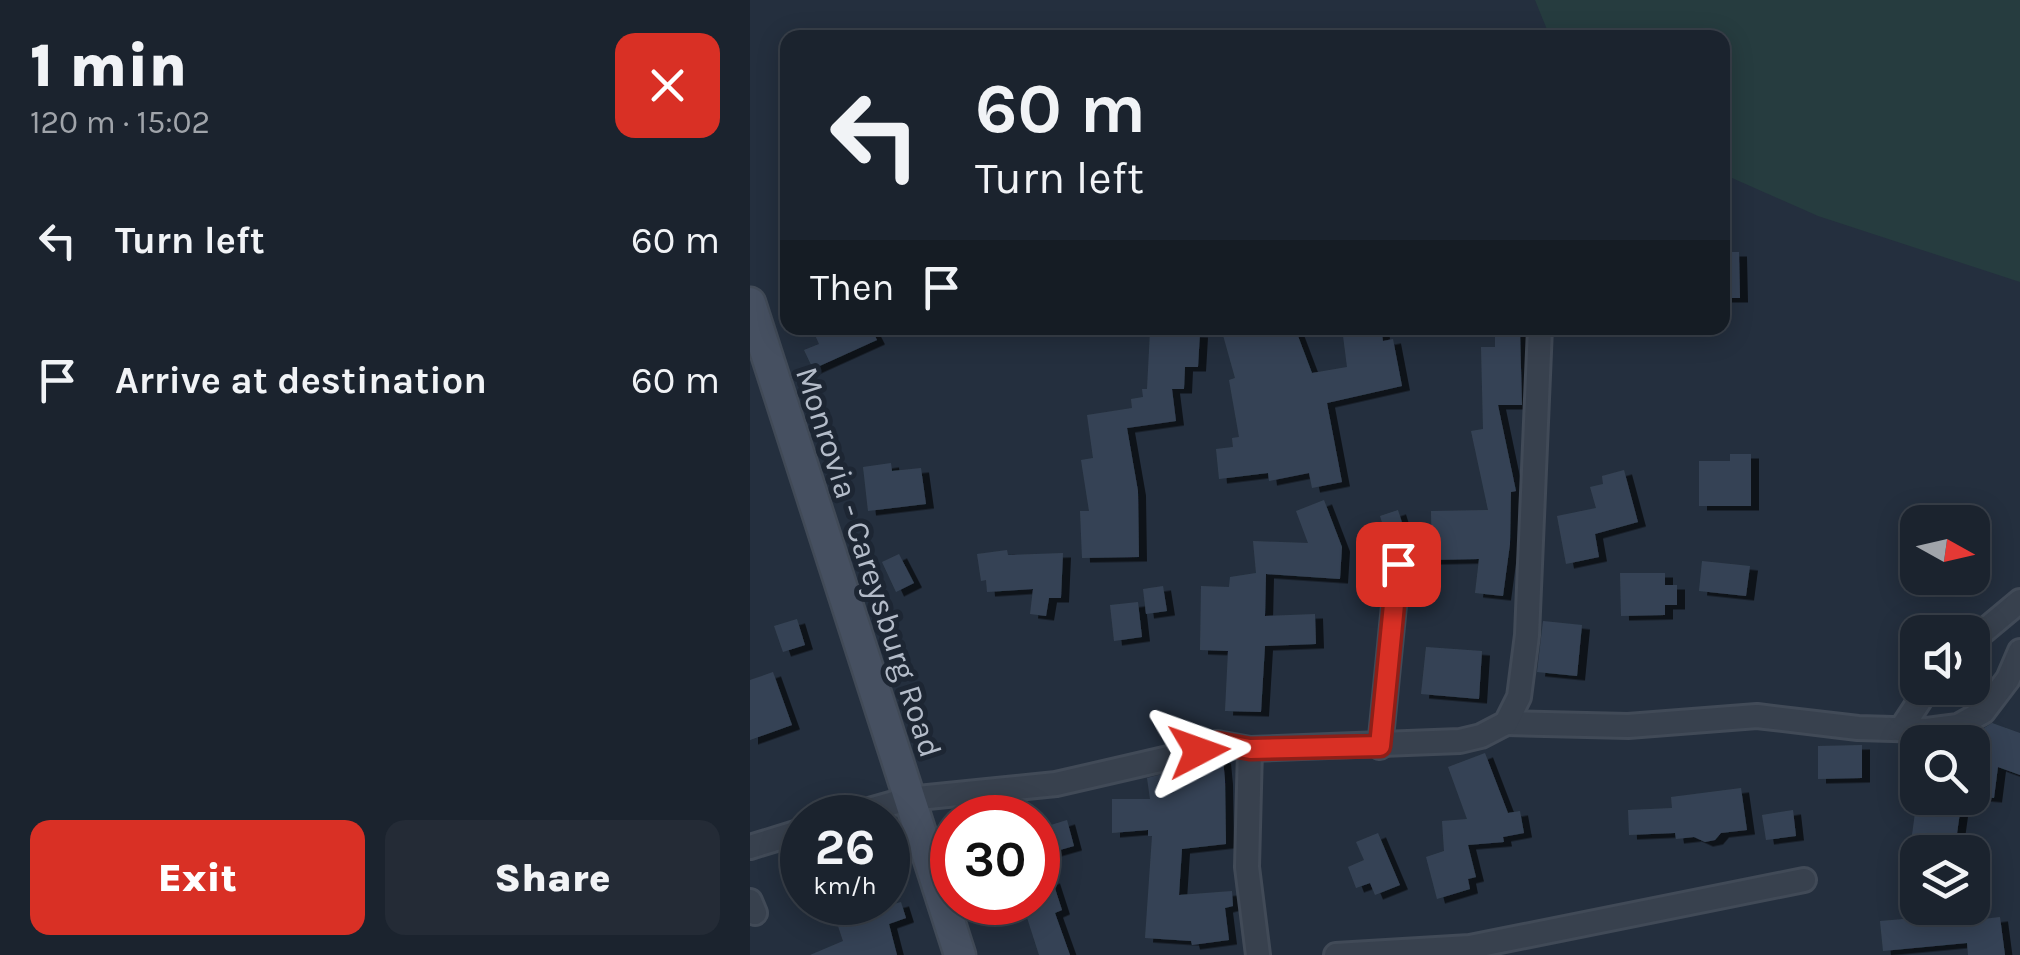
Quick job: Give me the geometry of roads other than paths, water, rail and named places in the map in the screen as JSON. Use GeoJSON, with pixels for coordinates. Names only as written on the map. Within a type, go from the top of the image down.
{"type":"FeatureCollection","features":[{"type":"Feature","properties":{"kind":"main road","name":"Monrovia - Careysburg Road"},"geometry":{"type":"LineString","coordinates":[[750,304],[907,795]]}},
{"type":"Feature","properties":{"kind":"main road","name":"Monrovia - Careysburg Road"},"geometry":{"type":"LineString","coordinates":[[910,805],[960,955]]}},
{"type":"Feature","properties":{"kind":"street"},"geometry":{"type":"LineString","coordinates":[[1506,722],[1519,697],[1527,635],[1540,335]]}},
{"type":"Feature","properties":{"kind":"street"},"geometry":{"type":"LineString","coordinates":[[1380,746],[1398,564]]}},
{"type":"Feature","properties":{"kind":"street"},"geometry":{"type":"LineString","coordinates":[[1990,626],[2020,601]]}},
{"type":"Feature","properties":{"kind":"street"},"geometry":{"type":"LineString","coordinates":[[1960,725],[1983,712],[2008,679],[2020,651]]}},
{"type":"Feature","properties":{"kind":"street"},"geometry":{"type":"LineString","coordinates":[[910,799],[1056,784],[1199,751],[1217,743],[1250,749],[1460,742],[1506,722],[1628,726],[1757,716],[1900,729]]}},
{"type":"Feature","properties":{"kind":"street"},"geometry":{"type":"LineString","coordinates":[[1250,749],[1247,867],[1258,955]]}},
{"type":"Feature","properties":{"kind":"street"},"geometry":{"type":"LineString","coordinates":[[750,848],[780,838]]}},
{"type":"Feature","properties":{"kind":"street"},"geometry":{"type":"LineString","coordinates":[[1336,955],[1470,947],[1804,880]]}}]}
